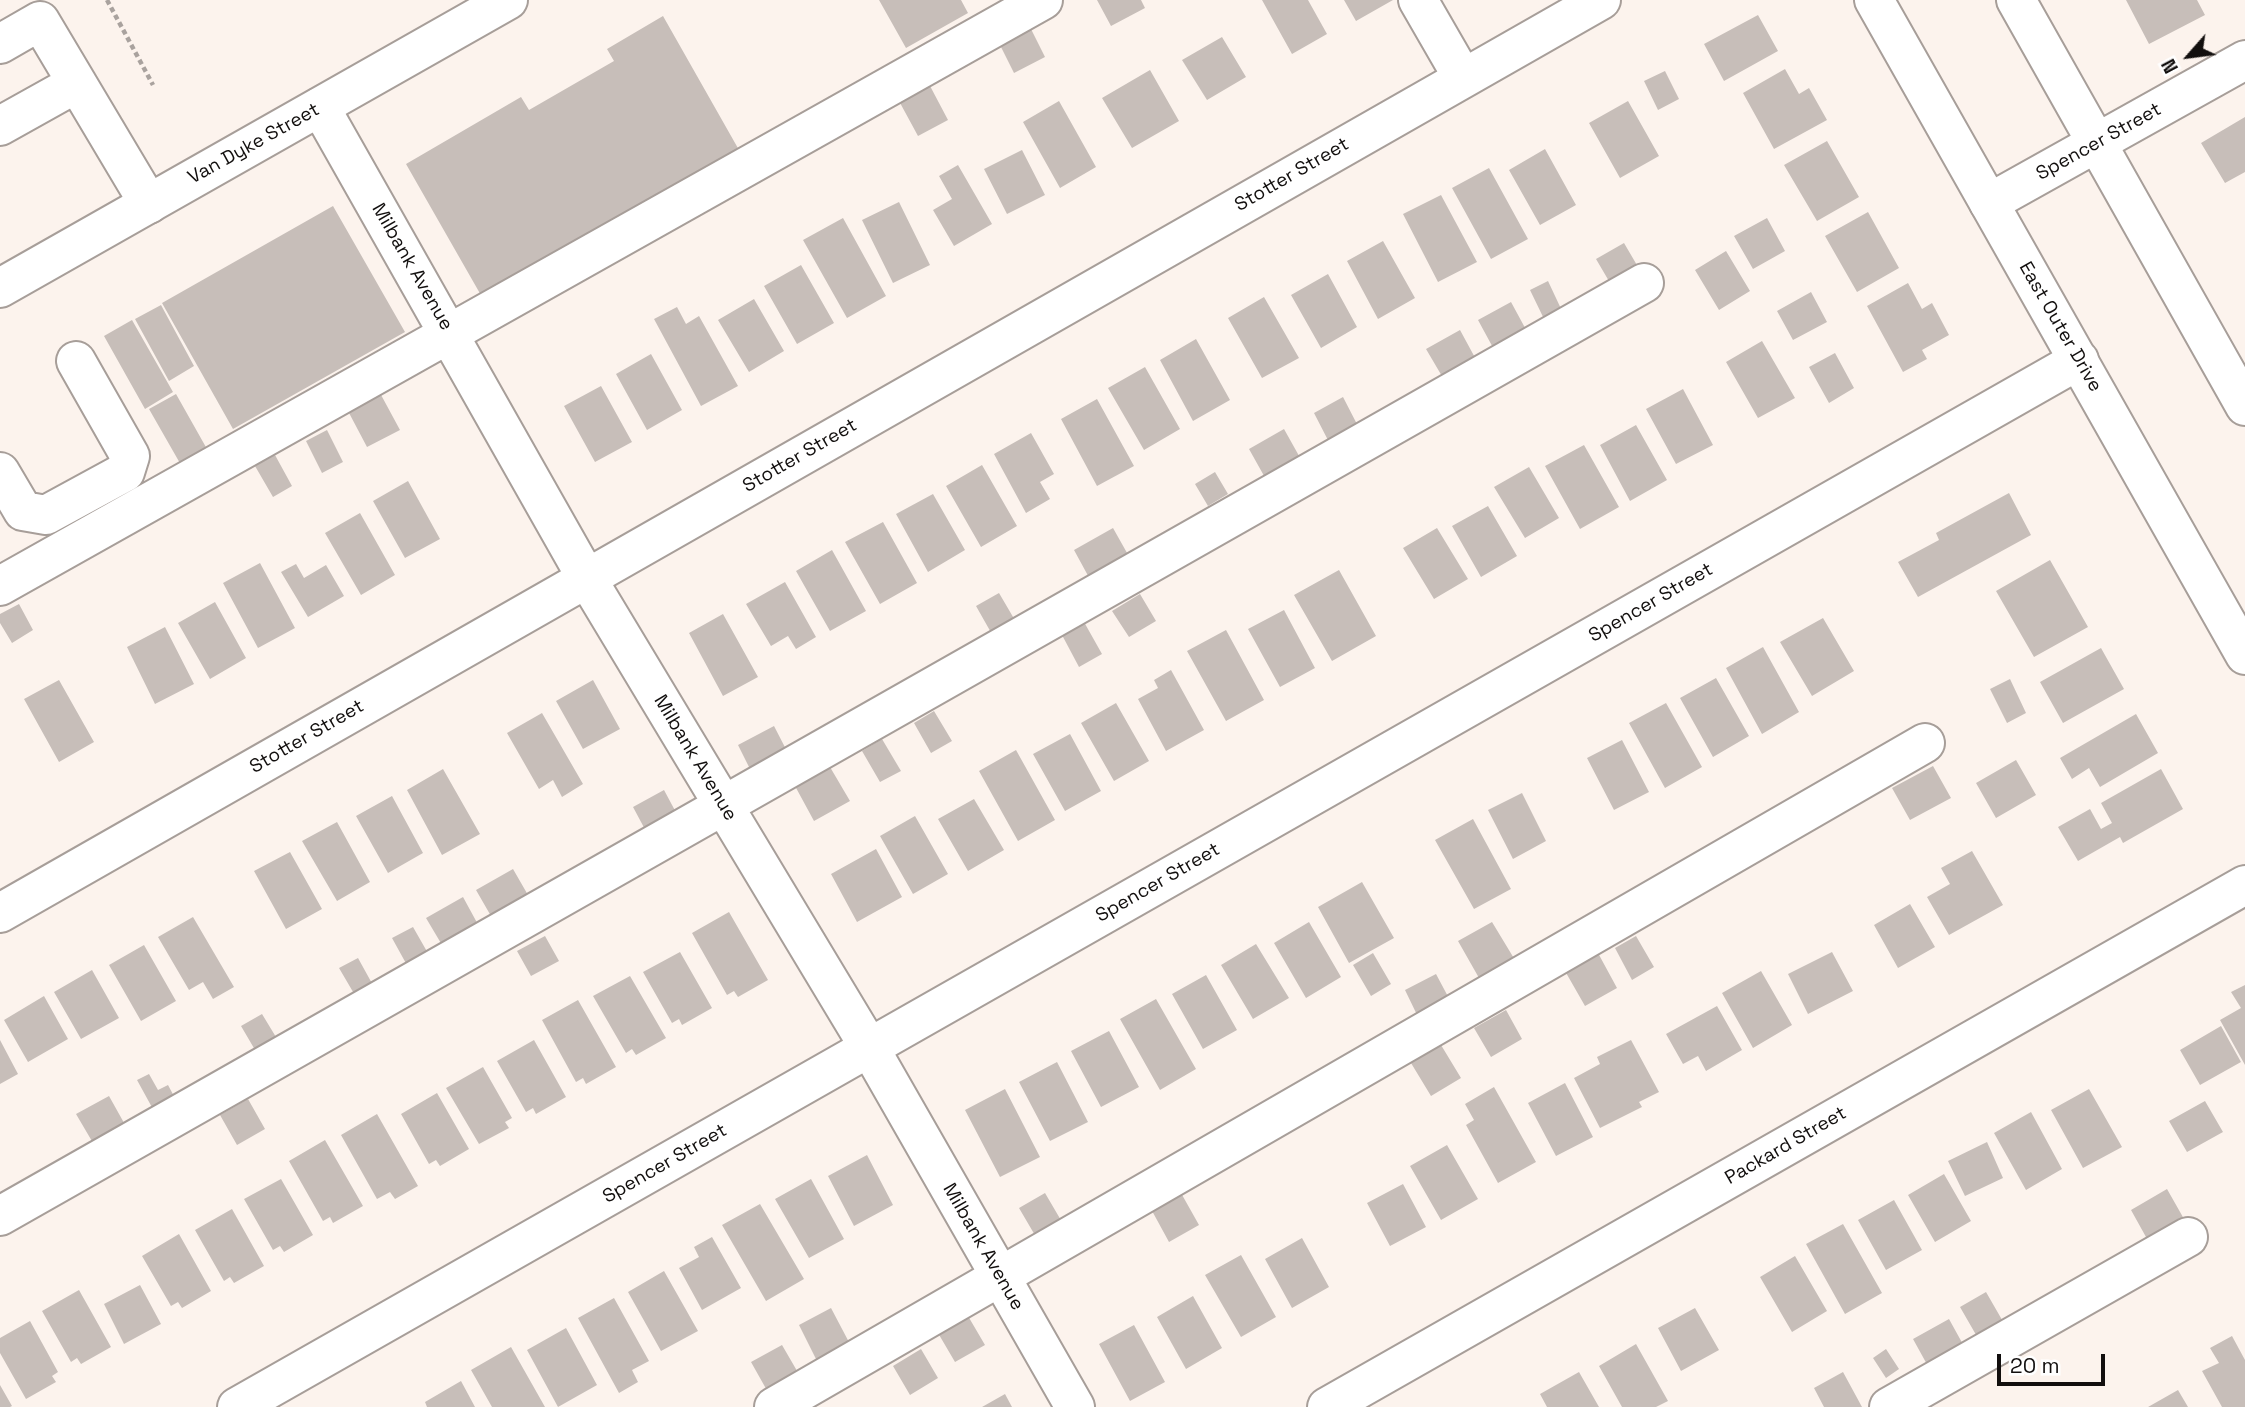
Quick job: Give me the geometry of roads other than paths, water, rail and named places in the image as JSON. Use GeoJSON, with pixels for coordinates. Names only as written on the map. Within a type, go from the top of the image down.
{"type":"FeatureCollection","features":[{"type":"Feature","properties":{"kind":"street","name":"Van Dyke Street"},"geometry":{"type":"LineString","coordinates":[[0,288],[508,0]]}},
{"type":"Feature","properties":{"kind":"street"},"geometry":{"type":"LineString","coordinates":[[0,586],[1043,0]]}},
{"type":"Feature","properties":{"kind":"street"},"geometry":{"type":"LineString","coordinates":[[1418,0],[1464,78]]}},
{"type":"Feature","properties":{"kind":"street","name":"Stotter Street"},"geometry":{"type":"LineString","coordinates":[[0,913],[1601,0]]}},
{"type":"Feature","properties":{"kind":"street","name":"East Outer Drive"},"geometry":{"type":"LineString","coordinates":[[1874,0],[2241,639]]}},
{"type":"Feature","properties":{"kind":"street"},"geometry":{"type":"LineString","coordinates":[[2016,0],[2245,406]]}},
{"type":"Feature","properties":{"kind":"street"},"geometry":{"type":"LineString","coordinates":[[0,44],[40,21],[149,204]]}},
{"type":"Feature","properties":{"kind":"street","name":"Spencer Street"},"geometry":{"type":"LineString","coordinates":[[1989,202],[2245,60]]}},
{"type":"Feature","properties":{"kind":"street"},"geometry":{"type":"LineString","coordinates":[[0,126],[77,83]]}},
{"type":"Feature","properties":{"kind":"street","name":"Milbank Avenue"},"geometry":{"type":"LineString","coordinates":[[320,107],[450,332],[586,577],[869,1048],[1075,1407]]}},
{"type":"Feature","properties":{"kind":"street"},"geometry":{"type":"LineString","coordinates":[[0,1216],[1644,283]]}},
{"type":"Feature","properties":{"kind":"street","name":"Spencer Street"},"geometry":{"type":"LineString","coordinates":[[237,1407],[2079,360]]}},
{"type":"Feature","properties":{"kind":"street"},"geometry":{"type":"LineString","coordinates":[[0,472],[23,511],[46,515],[125,472],[130,456],[76,361]]}},
{"type":"Feature","properties":{"kind":"street"},"geometry":{"type":"LineString","coordinates":[[774,1407],[1925,743]]}},
{"type":"Feature","properties":{"kind":"street","name":"Packard Street"},"geometry":{"type":"LineString","coordinates":[[1327,1407],[2245,885]]}},
{"type":"Feature","properties":{"kind":"street"},"geometry":{"type":"LineString","coordinates":[[1889,1407],[2188,1237]]}}]}
